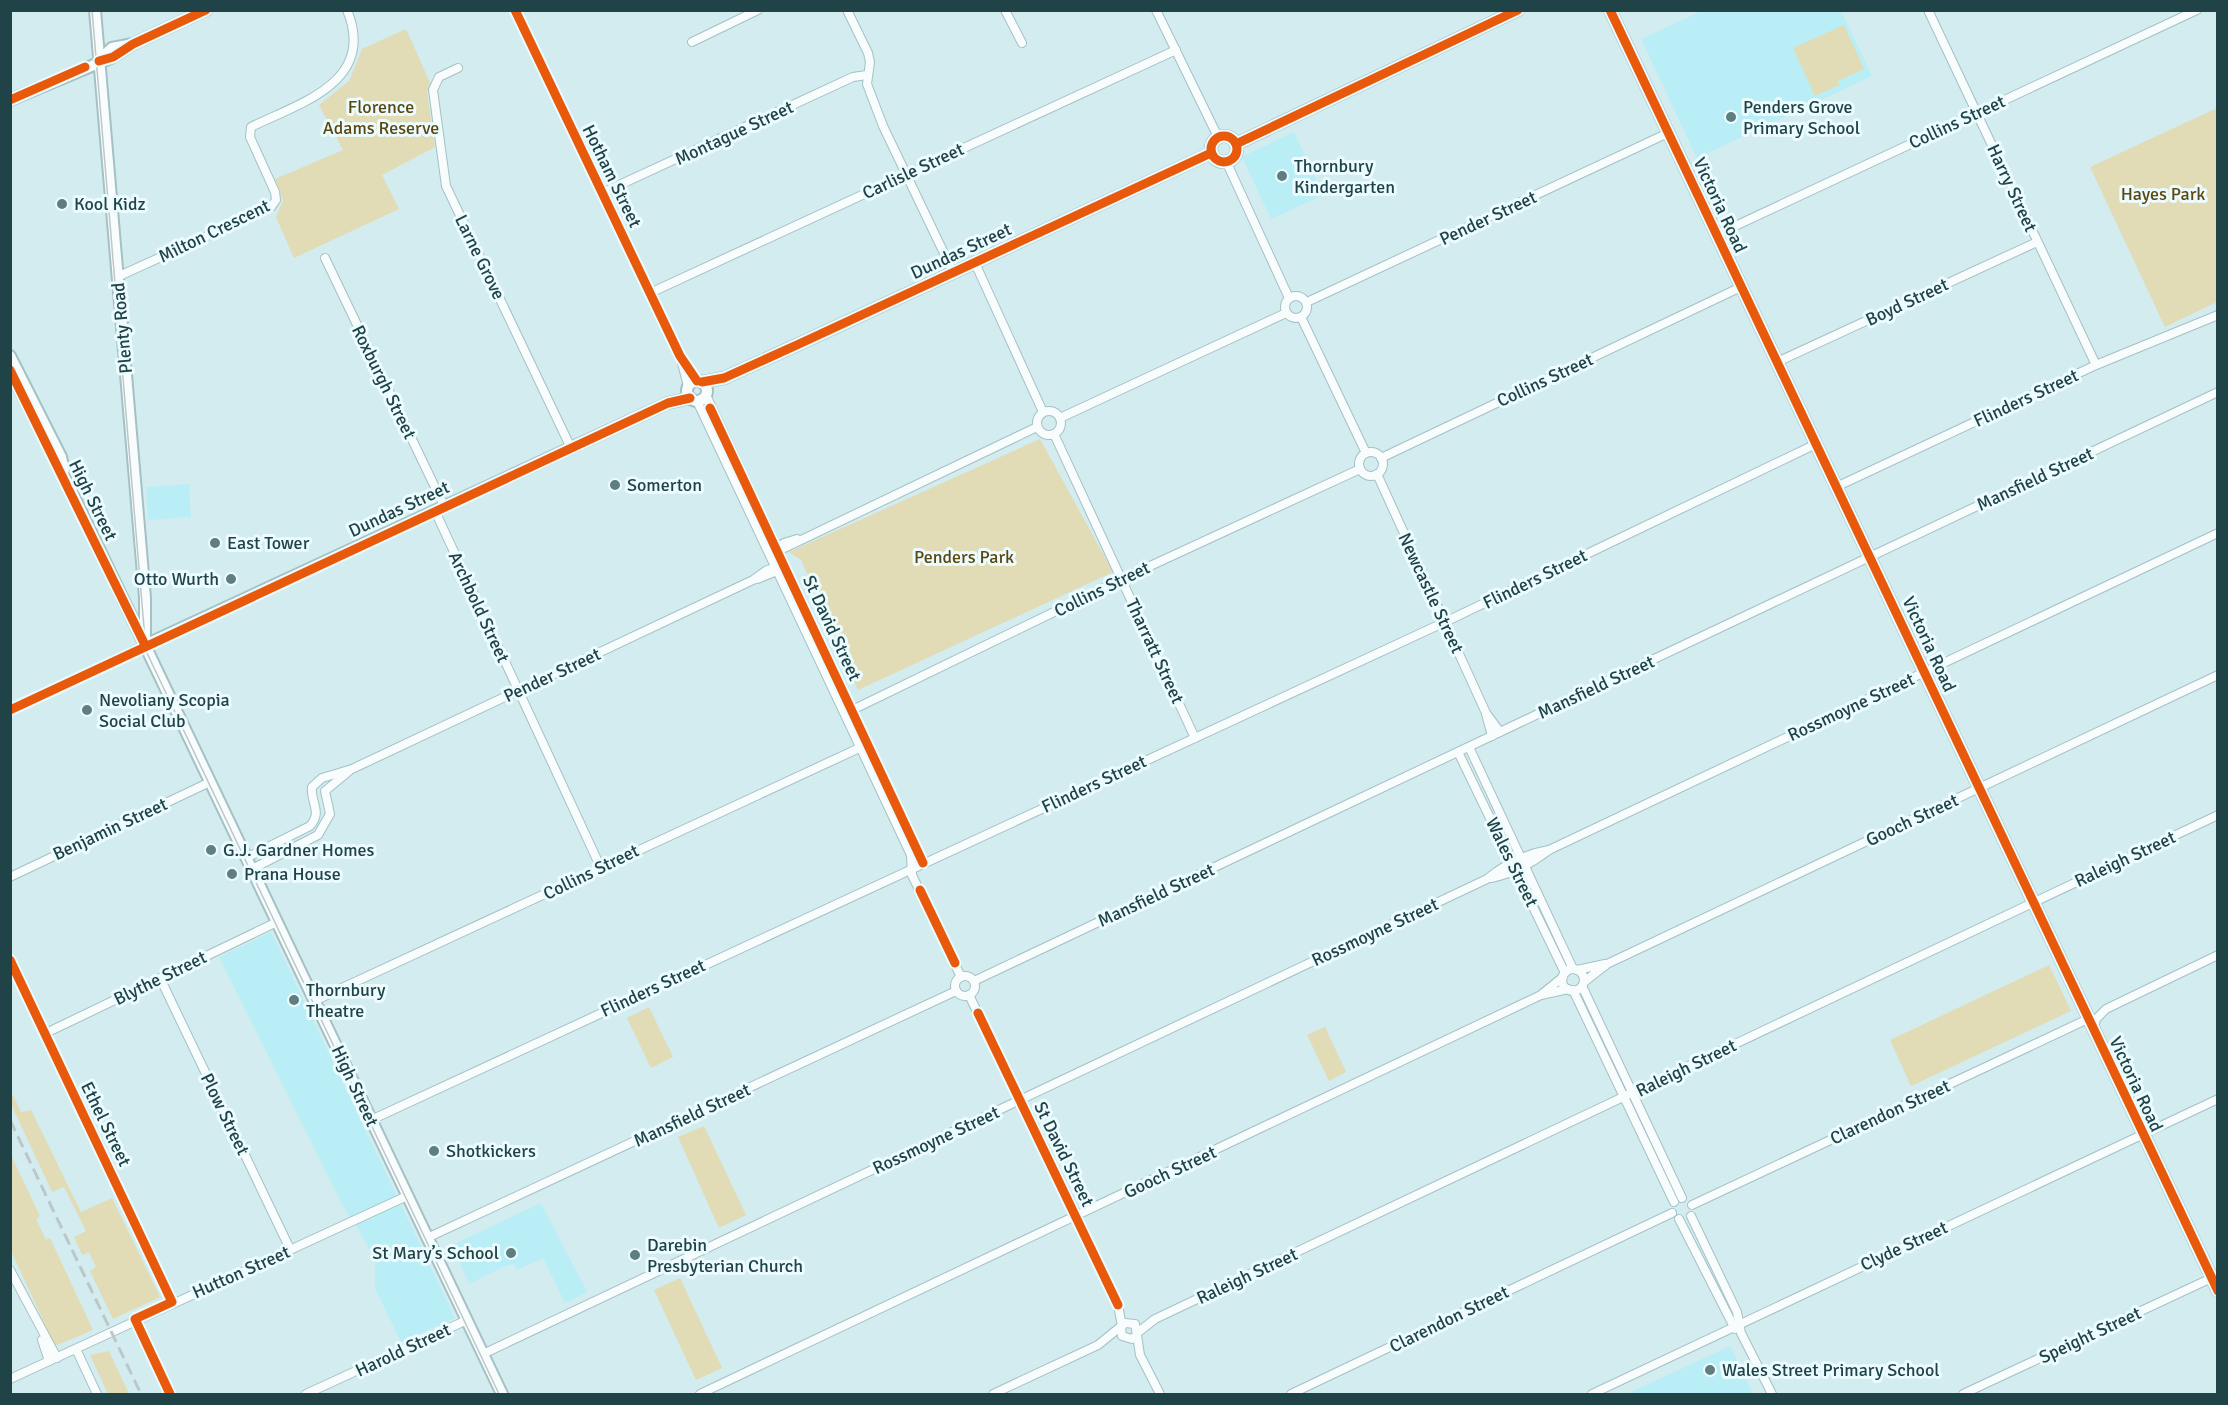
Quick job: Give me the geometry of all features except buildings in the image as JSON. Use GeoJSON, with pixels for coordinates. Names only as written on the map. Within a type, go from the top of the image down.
{"type":"FeatureCollection","features":[{"type":"Feature","properties":{"kind":"street","name":"Plenty Road"},"geometry":{"type":"LineString","coordinates":[[95,10],[145,598],[145,645]]}},
{"type":"Feature","properties":{"kind":"street"},"geometry":{"type":"LineString","coordinates":[[10,100],[113,57],[133,44],[206,10]]}},
{"type":"Feature","properties":{"kind":"street","name":"Milton Crescent"},"geometry":{"type":"LineString","coordinates":[[117,277],[271,207],[276,200],[276,192],[250,137],[251,127],[327,91],[342,74],[351,61],[353,25],[347,10]]}},
{"type":"Feature","properties":{"kind":"street"},"geometry":{"type":"LineString","coordinates":[[848,10],[868,53],[870,62],[867,75],[868,88],[953,272]]}},
{"type":"Feature","properties":{"kind":"street"},"geometry":{"type":"LineString","coordinates":[[1005,10],[1022,43]]}},
{"type":"Feature","properties":{"kind":"street"},"geometry":{"type":"LineString","coordinates":[[1156,10],[1218,137]]}},
{"type":"Feature","properties":{"kind":"street"},"geometry":{"type":"LineString","coordinates":[[1236,144],[1518,10]]}},
{"type":"Feature","properties":{"kind":"street","name":"Victoria Road"},"geometry":{"type":"LineString","coordinates":[[1610,10],[2142,1136],[2214,1276],[2217,1291]]}},
{"type":"Feature","properties":{"kind":"street","name":"Harry Street"},"geometry":{"type":"LineString","coordinates":[[1928,10],[2096,365]]}},
{"type":"Feature","properties":{"kind":"street","name":"Collins Street"},"geometry":{"type":"LineString","coordinates":[[1716,235],[2197,10]]}},
{"type":"Feature","properties":{"kind":"street","name":"Hotham Street"},"geometry":{"type":"LineString","coordinates":[[519,12],[602,193],[697,390]]}},
{"type":"Feature","properties":{"kind":"street"},"geometry":{"type":"LineString","coordinates":[[692,42],[753,12]]}},
{"type":"Feature","properties":{"kind":"street","name":"Carlisle Street"},"geometry":{"type":"LineString","coordinates":[[650,293],[1176,50]]}},
{"type":"Feature","properties":{"kind":"street","name":"Larne Grove"},"geometry":{"type":"LineString","coordinates":[[458,68],[439,77],[433,90],[446,186],[571,447]]}},
{"type":"Feature","properties":{"kind":"street","name":"Montague Street"},"geometry":{"type":"LineString","coordinates":[[602,193],[854,77],[867,75]]}},
{"type":"Feature","properties":{"kind":"street","name":"Pender Street"},"geometry":{"type":"LineString","coordinates":[[1307,302],[1668,133]]}},
{"type":"Feature","properties":{"kind":"street"},"geometry":{"type":"LineString","coordinates":[[1236,144],[1230,138],[1218,137],[1212,142],[1211,153],[1216,159],[1226,162],[1289,298]]}},
{"type":"Feature","properties":{"kind":"street"},"geometry":{"type":"LineString","coordinates":[[1226,162],[1235,155],[1236,144]]}},
{"type":"Feature","properties":{"kind":"street","name":"Dundas Street"},"geometry":{"type":"LineString","coordinates":[[145,645],[1211,153]]}},
{"type":"Feature","properties":{"kind":"street","name":"Boyd Street"},"geometry":{"type":"LineString","coordinates":[[1777,362],[2037,242]]}},
{"type":"Feature","properties":{"kind":"street","name":"Roxburgh Street"},"geometry":{"type":"LineString","coordinates":[[325,258],[439,508]]}},
{"type":"Feature","properties":{"kind":"street"},"geometry":{"type":"LineString","coordinates":[[975,263],[1043,412]]}},
{"type":"Feature","properties":{"kind":"street","name":"Collins Street"},"geometry":{"type":"LineString","coordinates":[[1381,458],[1742,287]]}},
{"type":"Feature","properties":{"kind":"street"},"geometry":{"type":"LineString","coordinates":[[1299,296],[1307,302],[1306,313],[1301,317],[1291,317],[1286,313],[1285,303],[1289,298],[1299,296]]}},
{"type":"Feature","properties":{"kind":"street"},"geometry":{"type":"LineString","coordinates":[[1060,418],[1286,313]]}},
{"type":"Feature","properties":{"kind":"street","name":"Flinders Street"},"geometry":{"type":"LineString","coordinates":[[1836,487],[2096,365],[2217,315]]}},
{"type":"Feature","properties":{"kind":"street"},"geometry":{"type":"LineString","coordinates":[[1301,317],[1366,453]]}},
{"type":"Feature","properties":{"kind":"street","name":"High Street"},"geometry":{"type":"LineString","coordinates":[[11,357],[68,484],[502,1395]]}},
{"type":"Feature","properties":{"kind":"street","name":"High Street"},"geometry":{"type":"LineString","coordinates":[[10,370],[34,410]]}},
{"type":"Feature","properties":{"kind":"street","name":"St David Street"},"geometry":{"type":"LineString","coordinates":[[697,390],[775,551],[780,568],[865,746],[923,863]]}},
{"type":"Feature","properties":{"kind":"street","name":"Mansfield Street"},"geometry":{"type":"LineString","coordinates":[[974,981],[2217,392]]}},
{"type":"Feature","properties":{"kind":"street"},"geometry":{"type":"LineString","coordinates":[[1051,411],[1060,418],[1060,426],[1054,434],[1046,435],[1037,427],[1037,419],[1043,412],[1051,411]]}},
{"type":"Feature","properties":{"kind":"street"},"geometry":{"type":"LineString","coordinates":[[775,551],[1037,427]]}},
{"type":"Feature","properties":{"kind":"street","name":"Tharratt Street"},"geometry":{"type":"LineString","coordinates":[[1054,434],[1195,738]]}},
{"type":"Feature","properties":{"kind":"street","name":"Flinders Street"},"geometry":{"type":"LineString","coordinates":[[371,1120],[1445,622],[1815,444]]}},
{"type":"Feature","properties":{"kind":"street"},"geometry":{"type":"LineString","coordinates":[[1372,452],[1381,458],[1381,468],[1377,474],[1369,475],[1360,469],[1360,458],[1366,453],[1372,452]]}},
{"type":"Feature","properties":{"kind":"street","name":"Collins Street"},"geometry":{"type":"LineString","coordinates":[[849,712],[1122,579],[1360,469]]}},
{"type":"Feature","properties":{"kind":"street","name":"Newcastle Street"},"geometry":{"type":"LineString","coordinates":[[1377,474],[1486,712]]}},
{"type":"Feature","properties":{"kind":"street","name":"Archbold Street"},"geometry":{"type":"LineString","coordinates":[[439,508],[519,691],[600,866]]}},
{"type":"Feature","properties":{"kind":"street","name":"Rossmoyne Street"},"geometry":{"type":"LineString","coordinates":[[483,1354],[2217,533]]}},
{"type":"Feature","properties":{"kind":"street","name":"Pender Street"},"geometry":{"type":"LineString","coordinates":[[246,858],[310,826],[318,812],[312,796],[312,787],[322,778],[352,769],[780,568]]}},
{"type":"Feature","properties":{"kind":"street"},"geometry":{"type":"LineString","coordinates":[[10,710],[145,645]]}},
{"type":"Feature","properties":{"kind":"street","name":"Gooch Street"},"geometry":{"type":"LineString","coordinates":[[700,1395],[1541,995],[1569,972],[1607,964],[2217,675]]}},
{"type":"Feature","properties":{"kind":"street"},"geometry":{"type":"LineString","coordinates":[[1486,712],[1500,732]]}},
{"type":"Feature","properties":{"kind":"street"},"geometry":{"type":"LineString","coordinates":[[1486,712],[1492,736]]}},
{"type":"Feature","properties":{"kind":"street","name":"Collins Street"},"geometry":{"type":"LineString","coordinates":[[314,1001],[576,882],[600,866],[865,746]]}},
{"type":"Feature","properties":{"kind":"street","name":"St David Street"},"geometry":{"type":"LineString","coordinates":[[865,746],[912,857],[912,875],[961,977]]}},
{"type":"Feature","properties":{"kind":"street","name":"Wales Street"},"geometry":{"type":"LineString","coordinates":[[1468,747],[1523,862],[1569,972]]}},
{"type":"Feature","properties":{"kind":"street","name":"Wales Street"},"geometry":{"type":"LineString","coordinates":[[1458,752],[1569,972]]}},
{"type":"Feature","properties":{"kind":"street","name":"Pender Street"},"geometry":{"type":"LineString","coordinates":[[252,869],[322,831],[330,814],[325,791],[352,769]]}},
{"type":"Feature","properties":{"kind":"street","name":"Benjamin Street"},"geometry":{"type":"LineString","coordinates":[[10,877],[210,782]]}},
{"type":"Feature","properties":{"kind":"street","name":"Raleigh Street"},"geometry":{"type":"LineString","coordinates":[[1126,1339],[1137,1334],[1155,1319],[2217,815]]}},
{"type":"Feature","properties":{"kind":"street","name":"Blythe Street"},"geometry":{"type":"LineString","coordinates":[[44,1034],[277,922]]}},
{"type":"Feature","properties":{"kind":"street"},"geometry":{"type":"LineString","coordinates":[[2093,1030],[2096,1019],[2106,1009],[2217,955]]}},
{"type":"Feature","properties":{"kind":"street","name":"Ethel Street"},"geometry":{"type":"LineString","coordinates":[[10,960],[172,1302]]}},
{"type":"Feature","properties":{"kind":"street","name":"Gooch Street"},"geometry":{"type":"LineString","coordinates":[[1541,995],[1571,990],[1583,984],[1607,964]]}},
{"type":"Feature","properties":{"kind":"street"},"geometry":{"type":"LineString","coordinates":[[1736,1325],[1691,1215],[1692,1204],[1682,1198],[1628,1096],[1571,990],[1563,984],[1569,972],[1583,975],[1583,984],[1628,1096],[1674,1202],[1672,1213],[1679,1220],[1736,1325],[1741,1332],[1772,1395]]}},
{"type":"Feature","properties":{"kind":"street"},"geometry":{"type":"LineString","coordinates":[[967,976],[974,981],[974,991],[969,995],[960,995],[956,991],[956,981],[961,977],[967,976]]}},
{"type":"Feature","properties":{"kind":"street","name":"Plow Street"},"geometry":{"type":"LineString","coordinates":[[160,978],[290,1249]]}},
{"type":"Feature","properties":{"kind":"street","name":"Mansfield Street"},"geometry":{"type":"LineString","coordinates":[[427,1238],[956,991]]}},
{"type":"Feature","properties":{"kind":"street","name":"St David Street"},"geometry":{"type":"LineString","coordinates":[[969,995],[1077,1216],[1119,1309],[1122,1336],[1126,1339]]}},
{"type":"Feature","properties":{"kind":"street","name":"Clarendon Street"},"geometry":{"type":"LineString","coordinates":[[1692,1204],[2088,1019]]}},
{"type":"Feature","properties":{"kind":"street","name":"Clyde Street"},"geometry":{"type":"LineString","coordinates":[[1592,1395],[2217,1099]]}},
{"type":"Feature","properties":{"kind":"street","name":"Hutton Street"},"geometry":{"type":"LineString","coordinates":[[10,1379],[135,1319],[406,1196]]}},
{"type":"Feature","properties":{"kind":"street"},"geometry":{"type":"LineString","coordinates":[[1674,1202],[1682,1198]]}},
{"type":"Feature","properties":{"kind":"street","name":"Clarendon Street"},"geometry":{"type":"LineString","coordinates":[[1291,1395],[1672,1213]]}},
{"type":"Feature","properties":{"kind":"street"},"geometry":{"type":"LineString","coordinates":[[1679,1220],[1691,1215]]}},
{"type":"Feature","properties":{"kind":"street"},"geometry":{"type":"LineString","coordinates":[[10,1270],[53,1359]]}},
{"type":"Feature","properties":{"kind":"street","name":"Speight Street"},"geometry":{"type":"LineString","coordinates":[[1963,1395],[2214,1276]]}},
{"type":"Feature","properties":{"kind":"street","name":"St David Street"},"geometry":{"type":"LineString","coordinates":[[1119,1309],[1132,1323],[1137,1334]]}},
{"type":"Feature","properties":{"kind":"street"},"geometry":{"type":"LineString","coordinates":[[135,1319],[170,1395]]}},
{"type":"Feature","properties":{"kind":"street","name":"Raleigh Street"},"geometry":{"type":"LineString","coordinates":[[1121,1327],[1155,1319]]}},
{"type":"Feature","properties":{"kind":"street","name":"Harold Street"},"geometry":{"type":"LineString","coordinates":[[306,1395],[466,1320]]}},
{"type":"Feature","properties":{"kind":"street"},"geometry":{"type":"LineString","coordinates":[[993,1395],[1098,1345],[1121,1327]]}},
{"type":"Feature","properties":{"kind":"street"},"geometry":{"type":"LineString","coordinates":[[1137,1334],[1139,1350],[1160,1395]]}},
{"type":"Feature","properties":{"kind":"street"},"geometry":{"type":"LineString","coordinates":[[1098,1345],[1126,1339],[1139,1350]]}},
{"type":"Feature","properties":{"kind":"street"},"geometry":{"type":"LineString","coordinates":[[76,1349],[97,1395]]}},
{"type":"Feature","properties":{"kind":"shaded area","name":"Penders Grove Primary School"},"geometry":{"type":"Polygon","coordinates":[[[1702,11],[1841,11],[1872,76],[1697,158],[1641,39],[1702,11]]]}},
{"type":"Feature","properties":{"kind":"shaded area","name":"Thornbury Kindergarten"},"geometry":{"type":"Polygon","coordinates":[[[1294,132],[1323,195],[1271,219],[1242,157],[1294,132]]]}},
{"type":"Feature","properties":{"kind":"shaded area"},"geometry":{"type":"Polygon","coordinates":[[[189,484],[191,517],[148,520],[146,487],[189,484]]]}},
{"type":"Feature","properties":{"kind":"shaded area"},"geometry":{"type":"Polygon","coordinates":[[[271,932],[455,1318],[401,1342],[375,1288],[375,1261],[359,1230],[344,1208],[219,957],[271,932]]]}},
{"type":"Feature","properties":{"kind":"shaded area","name":"St Mary’s School"},"geometry":{"type":"Polygon","coordinates":[[[541,1203],[587,1292],[565,1303],[543,1258],[517,1270],[514,1264],[503,1267],[469,1284],[452,1245],[541,1203]]]}},
{"type":"Feature","properties":{"kind":"shaded area","name":"Wales Street Primary School"},"geometry":{"type":"Polygon","coordinates":[[[1730,1346],[1753,1394],[1627,1394],[1730,1346]]]}},
{"type":"Feature","properties":{"kind":"green space"},"geometry":{"type":"Polygon","coordinates":[[[1844,25],[1864,69],[1838,81],[1839,85],[1815,96],[1793,48],[1844,25]]]}},
{"type":"Feature","properties":{"kind":"green space","name":"Florence Adams Reserve"},"geometry":{"type":"Polygon","coordinates":[[[406,29],[431,85],[427,92],[435,147],[382,175],[399,209],[294,258],[276,217],[283,200],[275,179],[343,150],[319,105],[349,81],[362,49],[406,29]]]}},
{"type":"Feature","properties":{"kind":"green space","name":"Hayes Park"},"geometry":{"type":"Polygon","coordinates":[[[2217,108],[2217,302],[2165,327],[2090,167],[2217,108]]]}},
{"type":"Feature","properties":{"kind":"green space","name":"Penders Park"},"geometry":{"type":"Polygon","coordinates":[[[1040,439],[1113,572],[858,690],[801,560],[789,552],[1040,439]]]}},
{"type":"Feature","properties":{"kind":"green space"},"geometry":{"type":"Polygon","coordinates":[[[2049,965],[2071,1011],[1911,1086],[1890,1040],[2049,965]]]}},
{"type":"Feature","properties":{"kind":"green space"},"geometry":{"type":"Polygon","coordinates":[[[649,1007],[673,1057],[651,1068],[627,1018],[649,1007]]]}},
{"type":"Feature","properties":{"kind":"green space"},"geometry":{"type":"Polygon","coordinates":[[[1325,1027],[1346,1072],[1329,1081],[1307,1035],[1325,1027]]]}},
{"type":"Feature","properties":{"kind":"green space"},"geometry":{"type":"Polygon","coordinates":[[[13,1095],[21,1112],[31,1110],[81,1212],[112,1198],[160,1297],[113,1319],[90,1271],[96,1267],[89,1252],[82,1255],[74,1237],[86,1231],[64,1187],[52,1192],[11,1104],[13,1095]]]}},
{"type":"Feature","properties":{"kind":"green space"},"geometry":{"type":"Polygon","coordinates":[[[704,1126],[746,1215],[719,1228],[678,1137],[704,1126]]]}},
{"type":"Feature","properties":{"kind":"green space"},"geometry":{"type":"Polygon","coordinates":[[[10,1153],[40,1216],[36,1219],[46,1240],[50,1238],[93,1330],[55,1346],[11,1251],[10,1153]]]}},
{"type":"Feature","properties":{"kind":"green space"},"geometry":{"type":"Polygon","coordinates":[[[680,1278],[722,1368],[696,1380],[654,1290],[680,1278]]]}},
{"type":"Feature","properties":{"kind":"green space"},"geometry":{"type":"Polygon","coordinates":[[[109,1351],[129,1394],[108,1394],[90,1355],[109,1351]]]}},
{"type":"Feature","properties":{"kind":"tram line"},"geometry":{"type":"LineString","coordinates":[[92,10],[146,651],[499,1394]]}},
{"type":"Feature","properties":{"kind":"tram line"},"geometry":{"type":"LineString","coordinates":[[10,712],[129,652],[145,635]]}},
{"type":"Feature","properties":{"kind":"railway"},"geometry":{"type":"LineString","coordinates":[[10,1120],[141,1394]]}},
{"type":"Feature","properties":{"kind":"cycle path"},"geometry":{"type":"LineString","coordinates":[[99,61],[113,57],[133,44],[206,10]]}},
{"type":"Feature","properties":{"kind":"cycle path"},"geometry":{"type":"LineString","coordinates":[[515,10],[680,356],[697,381]]}},
{"type":"Feature","properties":{"kind":"cycle path"},"geometry":{"type":"LineString","coordinates":[[1236,144],[1518,10]]}},
{"type":"Feature","properties":{"kind":"cycle path"},"geometry":{"type":"LineString","coordinates":[[1610,10],[2218,1291]]}},
{"type":"Feature","properties":{"kind":"cycle path"},"geometry":{"type":"LineString","coordinates":[[10,100],[85,67]]}},
{"type":"Feature","properties":{"kind":"cycle path"},"geometry":{"type":"LineString","coordinates":[[1224,136],[1233,140],[1237,149],[1233,158],[1224,162],[1215,158],[1211,149],[1215,140],[1224,136]]}},
{"type":"Feature","properties":{"kind":"cycle path"},"geometry":{"type":"LineString","coordinates":[[702,382],[724,378],[1211,153]]}},
{"type":"Feature","properties":{"kind":"cycle path"},"geometry":{"type":"LineString","coordinates":[[10,370],[145,645]]}},
{"type":"Feature","properties":{"kind":"cycle path"},"geometry":{"type":"LineString","coordinates":[[10,710],[668,403],[690,398]]}},
{"type":"Feature","properties":{"kind":"cycle path"},"geometry":{"type":"LineString","coordinates":[[710,408],[923,863]]}},
{"type":"Feature","properties":{"kind":"cycle path"},"geometry":{"type":"LineString","coordinates":[[920,890],[955,963]]}},
{"type":"Feature","properties":{"kind":"cycle path"},"geometry":{"type":"LineString","coordinates":[[10,960],[172,1302],[135,1319],[170,1394]]}},
{"type":"Feature","properties":{"kind":"cycle path"},"geometry":{"type":"LineString","coordinates":[[978,1013],[1118,1305]]}},
{"type":"Feature","properties":{"kind":"place","name":"Penders Grove Primary School"},"geometry":{"type":"Point","coordinates":[1731,117]}},
{"type":"Feature","properties":{"kind":"place","name":"Thornbury Kindergarten"},"geometry":{"type":"Point","coordinates":[1282,176]}},
{"type":"Feature","properties":{"kind":"place","name":"Kool Kidz"},"geometry":{"type":"Point","coordinates":[62,204]}},
{"type":"Feature","properties":{"kind":"place","name":"Somerton"},"geometry":{"type":"Point","coordinates":[615,485]}},
{"type":"Feature","properties":{"kind":"place","name":"East Tower"},"geometry":{"type":"Point","coordinates":[215,543]}},
{"type":"Feature","properties":{"kind":"place","name":"Otto Wurth"},"geometry":{"type":"Point","coordinates":[231,579]}},
{"type":"Feature","properties":{"kind":"place","name":"Nevoliany Scopia Social Club"},"geometry":{"type":"Point","coordinates":[87,710]}},
{"type":"Feature","properties":{"kind":"place","name":"G.J. Gardner Homes"},"geometry":{"type":"Point","coordinates":[211,850]}},
{"type":"Feature","properties":{"kind":"place","name":"Prana House"},"geometry":{"type":"Point","coordinates":[232,874]}},
{"type":"Feature","properties":{"kind":"place","name":"Thornbury Theatre"},"geometry":{"type":"Point","coordinates":[294,1000]}},
{"type":"Feature","properties":{"kind":"place","name":"Shotkickers"},"geometry":{"type":"Point","coordinates":[434,1151]}},
{"type":"Feature","properties":{"kind":"place","name":"St Mary’s School"},"geometry":{"type":"Point","coordinates":[511,1253]}},
{"type":"Feature","properties":{"kind":"place","name":"Darebin Presbyterian Church"},"geometry":{"type":"Point","coordinates":[635,1255]}},
{"type":"Feature","properties":{"kind":"place","name":"Wales Street Primary School"},"geometry":{"type":"Point","coordinates":[1710,1370]}}]}
